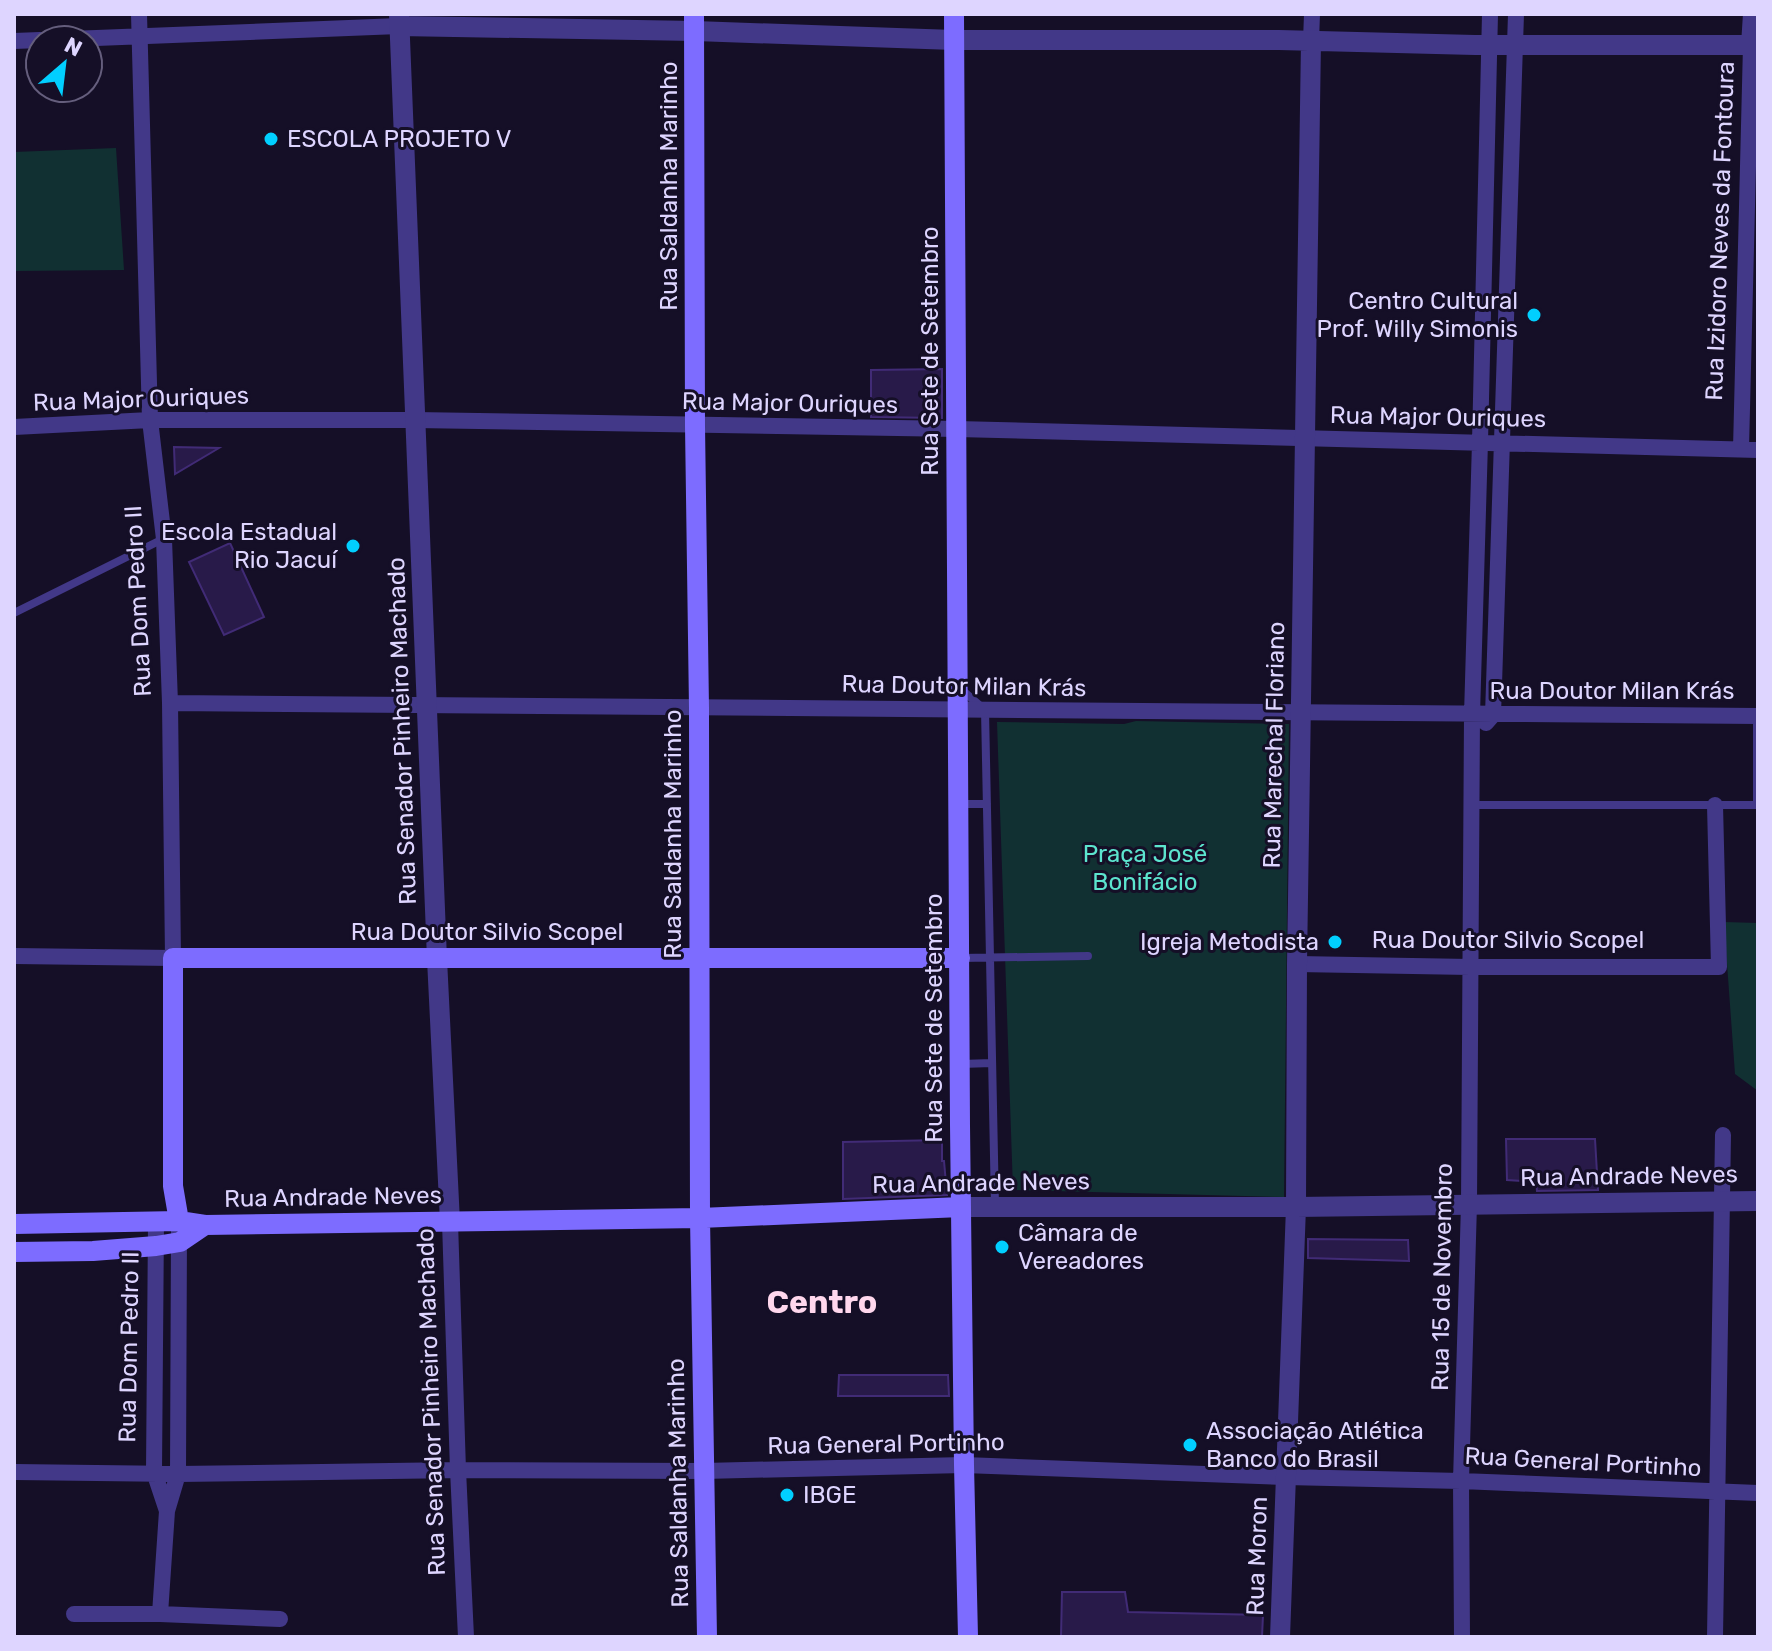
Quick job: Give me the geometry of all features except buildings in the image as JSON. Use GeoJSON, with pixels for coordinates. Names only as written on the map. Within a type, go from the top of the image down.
{"type":"FeatureCollection","features":[{"type":"Feature","properties":{"kind":"main road","name":"Rua Sete de Setembro"},"geometry":{"type":"LineString","coordinates":[[954,14],[961,1207],[968,1637]]}},
{"type":"Feature","properties":{"kind":"main road","name":"Rua Saldanha Marinho"},"geometry":{"type":"LineString","coordinates":[[694,23],[700,1218],[707,1637]]}},
{"type":"Feature","properties":{"kind":"main road","name":"Rua Doutor Silvio Scopel"},"geometry":{"type":"LineString","coordinates":[[173,958],[960,958]]}},
{"type":"Feature","properties":{"kind":"main road","name":"Rua Dom Pedro II"},"geometry":{"type":"LineString","coordinates":[[173,958],[173,1186],[179,1221]]}},
{"type":"Feature","properties":{"kind":"main road","name":"Rua Dom Pedro II"},"geometry":{"type":"LineString","coordinates":[[156,1222],[173,1186]]}},
{"type":"Feature","properties":{"kind":"main road","name":"Rua Andrade Neves"},"geometry":{"type":"LineString","coordinates":[[23,1224],[179,1221],[205,1225],[700,1218],[961,1207]]}},
{"type":"Feature","properties":{"kind":"main road"},"geometry":{"type":"LineString","coordinates":[[23,1224],[24,1252],[93,1251],[180,1242]]}},
{"type":"Feature","properties":{"kind":"main road","name":"Rua Andrade Neves"},"geometry":{"type":"LineString","coordinates":[[180,1242],[205,1225]]}},
{"type":"Feature","properties":{"kind":"street","name":"Rua Dom Pedro II"},"geometry":{"type":"LineString","coordinates":[[139,14],[150,420],[164,539],[170,703],[173,958]]}},
{"type":"Feature","properties":{"kind":"street","name":"Rua Marechal Floriano"},"geometry":{"type":"LineString","coordinates":[[1286,1477],[1296,1207],[1300,713],[1312,14]]}},
{"type":"Feature","properties":{"kind":"street","name":"Rua 15 de Novembro"},"geometry":{"type":"LineString","coordinates":[[1462,1637],[1461,1481],[1469,1204],[1472,715],[1490,14]]}},
{"type":"Feature","properties":{"kind":"street"},"geometry":{"type":"LineString","coordinates":[[1472,739],[1493,715],[1516,14]]}},
{"type":"Feature","properties":{"kind":"street","name":"Rua Izidoro Neves da Fontoura"},"geometry":{"type":"LineString","coordinates":[[1741,449],[1751,314],[1753,14]]}},
{"type":"Feature","properties":{"kind":"street"},"geometry":{"type":"LineString","coordinates":[[104,37],[399,20],[694,23],[954,40],[1755,45]]}},
{"type":"Feature","properties":{"kind":"street","name":"Rua Senador Pinheiro Machado"},"geometry":{"type":"LineString","coordinates":[[399,20],[466,1637]]}},
{"type":"Feature","properties":{"kind":"street"},"geometry":{"type":"LineString","coordinates":[[1487,148],[1511,149]]}},
{"type":"Feature","properties":{"kind":"street"},"geometry":{"type":"LineString","coordinates":[[1485,244],[1508,246]]}},
{"type":"Feature","properties":{"kind":"street","name":"Rua Major Ouriques"},"geometry":{"type":"LineString","coordinates":[[14,427],[150,420],[415,420],[957,429],[1758,450]]}},
{"type":"Feature","properties":{"kind":"street"},"geometry":{"type":"LineString","coordinates":[[1478,512],[1500,513]]}},
{"type":"Feature","properties":{"kind":"street"},"geometry":{"type":"LineString","coordinates":[[1475,620],[1496,620]]}},
{"type":"Feature","properties":{"kind":"street","name":"Rua Doutor Milan Krás"},"geometry":{"type":"LineString","coordinates":[[170,703],[1757,716]]}},
{"type":"Feature","properties":{"kind":"street","name":"Rua Doutor Silvio Scopel"},"geometry":{"type":"LineString","coordinates":[[1297,964],[1719,967],[1715,805]]}},
{"type":"Feature","properties":{"kind":"street","name":"Rua Doutor Silvio Scopel"},"geometry":{"type":"LineString","coordinates":[[14,956],[173,958]]}},
{"type":"Feature","properties":{"kind":"street"},"geometry":{"type":"LineString","coordinates":[[1715,1637],[1723,1135]]}},
{"type":"Feature","properties":{"kind":"street","name":"Rua Andrade Neves"},"geometry":{"type":"LineString","coordinates":[[961,1207],[1296,1207],[1758,1201]]}},
{"type":"Feature","properties":{"kind":"street","name":"Rua Dom Pedro II"},"geometry":{"type":"LineString","coordinates":[[160,1614],[167,1511],[178,1474],[179,1221]]}},
{"type":"Feature","properties":{"kind":"street","name":"Rua Dom Pedro II"},"geometry":{"type":"LineString","coordinates":[[156,1222],[154,1472],[167,1511]]}},
{"type":"Feature","properties":{"kind":"street","name":"Rua General Portinho"},"geometry":{"type":"LineString","coordinates":[[14,1472],[704,1471],[964,1465],[1758,1493]]}},
{"type":"Feature","properties":{"kind":"street","name":"Rua Moron"},"geometry":{"type":"LineString","coordinates":[[1280,1637],[1286,1477]]}},
{"type":"Feature","properties":{"kind":"street"},"geometry":{"type":"LineString","coordinates":[[74,1614],[280,1619]]}},
{"type":"Feature","properties":{"kind":"lane"},"geometry":{"type":"LineString","coordinates":[[14,613],[164,539]]}},
{"type":"Feature","properties":{"kind":"lane"},"geometry":{"type":"LineString","coordinates":[[958,687],[985,710],[995,1207]]}},
{"type":"Feature","properties":{"kind":"lane"},"geometry":{"type":"LineString","coordinates":[[1473,805],[1757,805],[1757,716]]}},
{"type":"Feature","properties":{"kind":"lane"},"geometry":{"type":"LineString","coordinates":[[959,804],[987,804]]}},
{"type":"Feature","properties":{"kind":"lane"},"geometry":{"type":"LineString","coordinates":[[960,958],[1088,956]]}},
{"type":"Feature","properties":{"kind":"lane"},"geometry":{"type":"LineString","coordinates":[[960,1065],[992,1063]]}},
{"type":"Feature","properties":{"kind":"green space"},"geometry":{"type":"Polygon","coordinates":[[[116,148],[124,270],[14,271],[14,152],[116,148]]]}},
{"type":"Feature","properties":{"kind":"green space","name":"Praça José Bonifácio"},"geometry":{"type":"Polygon","coordinates":[[[1136,721],[1289,724],[1284,1197],[1013,1190],[997,722],[1124,724],[1136,721]]]}},
{"type":"Feature","properties":{"kind":"green space"},"geometry":{"type":"Polygon","coordinates":[[[1724,922],[1758,923],[1758,1091],[1735,1074],[1724,922]]]}},
{"type":"Feature","properties":{"kind":"place","name":"ESCOLA PROJETO V"},"geometry":{"type":"Point","coordinates":[271,139]}},
{"type":"Feature","properties":{"kind":"place","name":"Centro Cultural Prof. Willy Simonis"},"geometry":{"type":"Point","coordinates":[1534,315]}},
{"type":"Feature","properties":{"kind":"place","name":"Escola Estadual Rio Jacuí"},"geometry":{"type":"Point","coordinates":[353,546]}},
{"type":"Feature","properties":{"kind":"place","name":"Igreja Metodista"},"geometry":{"type":"Point","coordinates":[1335,942]}},
{"type":"Feature","properties":{"kind":"place","name":"Câmara de Vereadores"},"geometry":{"type":"Point","coordinates":[1002,1247]}},
{"type":"Feature","properties":{"kind":"place","name":"Associação Atlética Banco do Brasil"},"geometry":{"type":"Point","coordinates":[1190,1445]}},
{"type":"Feature","properties":{"kind":"place","name":"IBGE"},"geometry":{"type":"Point","coordinates":[787,1495]}},
{"type":"Feature","properties":{"kind":"district","name":"Centro"},"geometry":{"type":"Point","coordinates":[822,1302]}}]}
